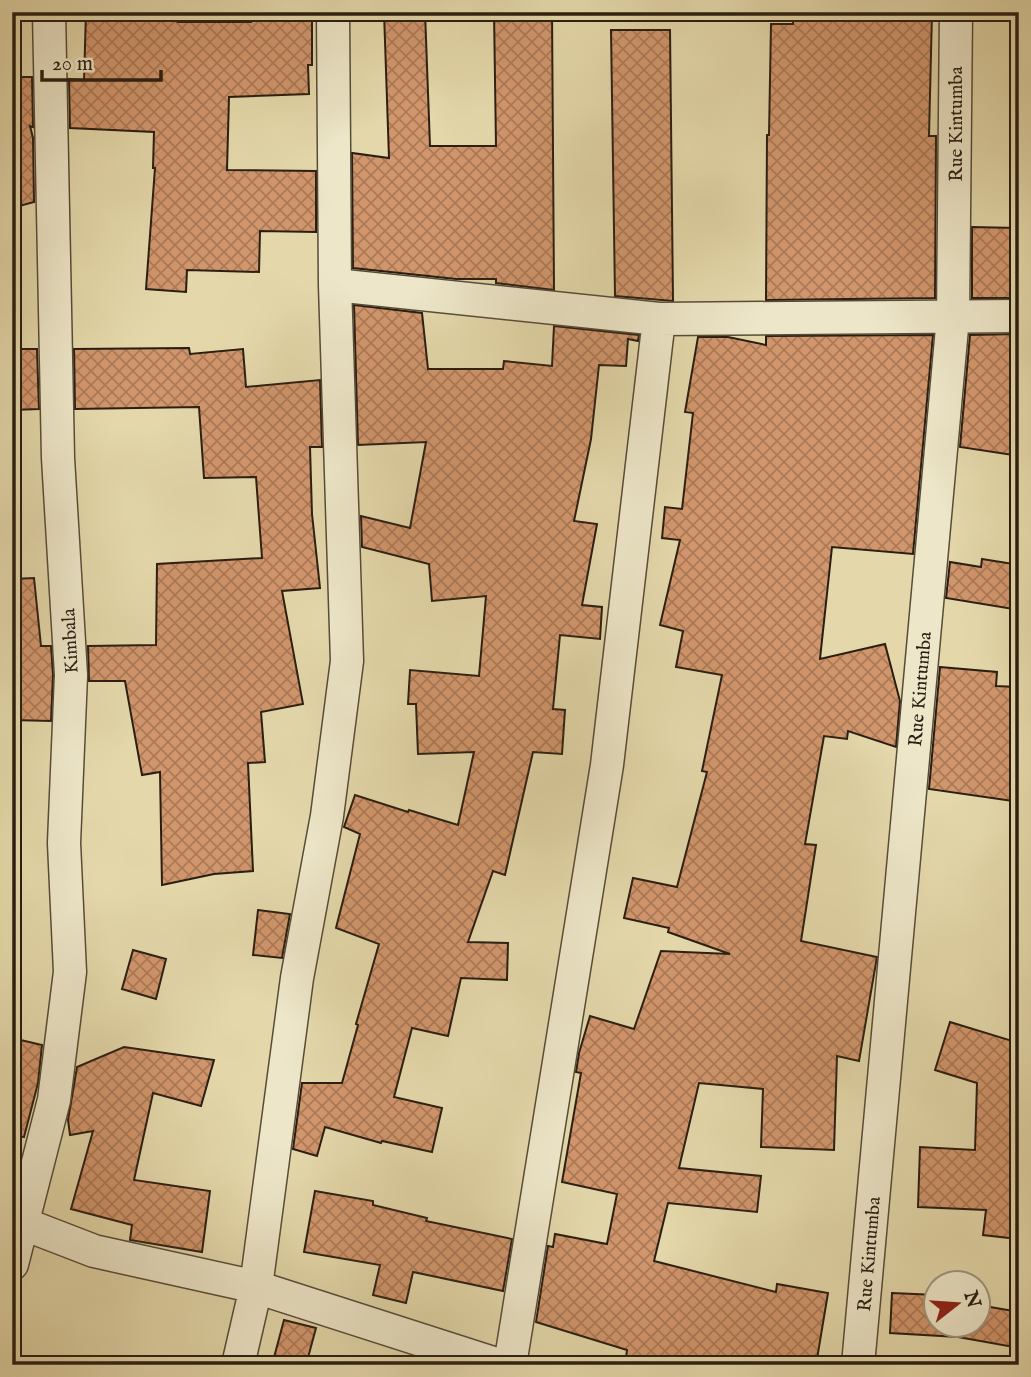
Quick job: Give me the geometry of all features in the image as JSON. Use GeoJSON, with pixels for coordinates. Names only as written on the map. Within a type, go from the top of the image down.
{"type":"FeatureCollection","features":[{"type":"Feature","properties":{"kind":"street","name":"Kimbala"},"geometry":{"type":"LineString","coordinates":[[12,1264],[54,1100],[70,972],[64,843],[71,675],[58,457],[48,12]]}},
{"type":"Feature","properties":{"kind":"street"},"geometry":{"type":"LineString","coordinates":[[238,1365],[256,1287],[298,978],[327,816],[347,661],[335,285],[333,12]]}},
{"type":"Feature","properties":{"kind":"street","name":"Rue Kintumba"},"geometry":{"type":"LineString","coordinates":[[858,1365],[953,317],[956,12]]}},
{"type":"Feature","properties":{"kind":"street"},"geometry":{"type":"LineString","coordinates":[[335,285],[659,319],[1019,316]]}},
{"type":"Feature","properties":{"kind":"street"},"geometry":{"type":"LineString","coordinates":[[510,1365],[607,765],[659,319]]}},
{"type":"Feature","properties":{"kind":"street"},"geometry":{"type":"LineString","coordinates":[[24,1224],[59,1240],[94,1251],[256,1287],[499,1365]]}},
{"type":"Feature","properties":{"kind":"building"},"geometry":{"type":"Polygon","coordinates":[[[86,12],[181,12],[178,22],[251,22],[251,12],[312,12],[309,94],[229,97],[227,170],[316,171],[316,232],[260,231],[259,272],[187,270],[186,292],[146,289],[155,168],[154,132],[70,128],[69,79],[84,80],[86,12]]]}},
{"type":"Feature","properties":{"kind":"building"},"geometry":{"type":"Polygon","coordinates":[[[384,12],[425,12],[430,146],[496,146],[494,12],[552,12],[554,290],[496,283],[496,279],[456,279],[353,268],[352,153],[389,158],[384,12]]]}},
{"type":"Feature","properties":{"kind":"building"},"geometry":{"type":"Polygon","coordinates":[[[793,12],[932,12],[929,136],[936,136],[935,298],[766,300],[771,24],[793,24],[793,12]]]}},
{"type":"Feature","properties":{"kind":"building"},"geometry":{"type":"Polygon","coordinates":[[[611,30],[670,30],[673,301],[615,296],[611,30]]]}},
{"type":"Feature","properties":{"kind":"building"},"geometry":{"type":"Polygon","coordinates":[[[12,77],[32,77],[33,127],[30,126],[33,138],[34,202],[12,208],[12,77]]]}},
{"type":"Feature","properties":{"kind":"building"},"geometry":{"type":"Polygon","coordinates":[[[972,227],[1019,228],[1019,298],[972,298],[972,227]]]}},
{"type":"Feature","properties":{"kind":"building"},"geometry":{"type":"Polygon","coordinates":[[[354,305],[422,313],[428,369],[503,369],[504,361],[552,366],[554,326],[639,335],[638,341],[628,339],[626,366],[599,365],[591,439],[574,521],[597,524],[582,605],[602,607],[600,639],[560,635],[553,709],[565,710],[562,754],[533,752],[505,875],[493,871],[468,942],[508,943],[507,980],[461,978],[448,1036],[412,1028],[394,1097],[442,1108],[432,1152],[382,1141],[381,1143],[325,1127],[317,1156],[293,1149],[302,1083],[342,1083],[379,944],[336,928],[360,834],[344,827],[355,795],[458,825],[474,752],[418,754],[416,704],[408,704],[410,670],[479,676],[486,596],[432,601],[429,564],[362,547],[361,516],[410,528],[426,442],[358,445],[354,305]]]}},
{"type":"Feature","properties":{"kind":"building"},"geometry":{"type":"Polygon","coordinates":[[[1019,334],[1019,368],[1013,411],[1019,412],[1019,456],[960,447],[970,335],[1019,334]]]}},
{"type":"Feature","properties":{"kind":"building"},"geometry":{"type":"Polygon","coordinates":[[[933,335],[913,554],[832,547],[820,659],[885,644],[900,701],[896,747],[848,731],[847,739],[824,736],[805,844],[816,845],[801,941],[877,957],[859,1061],[837,1056],[834,1150],[761,1147],[763,1089],[699,1083],[679,1168],[761,1176],[757,1212],[668,1203],[654,1261],[776,1292],[777,1284],[828,1293],[816,1365],[625,1365],[627,1350],[536,1322],[548,1246],[553,1247],[555,1234],[607,1244],[617,1194],[562,1182],[581,1073],[576,1072],[579,1053],[590,1016],[634,1029],[661,951],[730,954],[668,932],[669,928],[624,918],[633,878],[677,887],[707,772],[702,771],[722,675],[676,667],[683,631],[660,625],[680,540],[662,538],[665,507],[682,509],[693,413],[685,412],[698,337],[728,337],[766,345],[766,336],[933,335]]]}},
{"type":"Feature","properties":{"kind":"building"},"geometry":{"type":"Polygon","coordinates":[[[189,348],[190,354],[243,349],[246,387],[320,380],[322,447],[310,447],[312,514],[320,588],[282,591],[303,704],[261,712],[265,762],[248,763],[253,871],[214,874],[162,885],[160,772],[142,775],[125,681],[89,681],[88,646],[156,645],[157,564],[262,558],[256,477],[204,478],[199,407],[75,409],[74,349],[189,348]]]}},
{"type":"Feature","properties":{"kind":"building"},"geometry":{"type":"Polygon","coordinates":[[[12,349],[37,349],[39,409],[12,410],[12,349]]]}},
{"type":"Feature","properties":{"kind":"building"},"geometry":{"type":"Polygon","coordinates":[[[982,559],[1019,565],[1019,610],[946,598],[950,562],[981,567],[982,559]]]}},
{"type":"Feature","properties":{"kind":"building"},"geometry":{"type":"Polygon","coordinates":[[[34,578],[41,646],[51,646],[51,721],[12,720],[12,579],[34,578]]]}},
{"type":"Feature","properties":{"kind":"building"},"geometry":{"type":"Polygon","coordinates":[[[940,667],[997,672],[996,686],[1019,687],[1019,802],[929,789],[940,667]]]}},
{"type":"Feature","properties":{"kind":"building"},"geometry":{"type":"Polygon","coordinates":[[[258,910],[290,914],[282,958],[253,955],[258,910]]]}},
{"type":"Feature","properties":{"kind":"building"},"geometry":{"type":"Polygon","coordinates":[[[133,950],[166,959],[156,999],[122,989],[133,950]]]}},
{"type":"Feature","properties":{"kind":"building"},"geometry":{"type":"Polygon","coordinates":[[[950,1022],[1019,1043],[1019,1239],[983,1235],[986,1210],[918,1207],[920,1147],[975,1150],[977,1083],[935,1070],[950,1022]]]}},
{"type":"Feature","properties":{"kind":"building"},"geometry":{"type":"Polygon","coordinates":[[[12,1038],[42,1045],[38,1083],[24,1137],[12,1136],[12,1038]]]}},
{"type":"Feature","properties":{"kind":"building"},"geometry":{"type":"Polygon","coordinates":[[[124,1047],[214,1060],[201,1106],[153,1093],[134,1180],[210,1191],[202,1252],[130,1240],[132,1225],[71,1209],[93,1131],[70,1135],[68,1120],[77,1067],[124,1047]]]}},
{"type":"Feature","properties":{"kind":"building"},"geometry":{"type":"Polygon","coordinates":[[[315,1191],[373,1201],[373,1205],[427,1218],[426,1221],[512,1239],[503,1291],[413,1272],[406,1303],[373,1295],[380,1265],[304,1252],[315,1191]]]}},
{"type":"Feature","properties":{"kind":"building"},"geometry":{"type":"Polygon","coordinates":[[[892,1293],[922,1294],[922,1335],[890,1333],[892,1293]]]}},
{"type":"Feature","properties":{"kind":"building"},"geometry":{"type":"Polygon","coordinates":[[[992,1307],[1019,1312],[1019,1348],[964,1338],[992,1338],[992,1307]]]}},
{"type":"Feature","properties":{"kind":"building"},"geometry":{"type":"Polygon","coordinates":[[[284,1320],[316,1328],[306,1365],[272,1365],[284,1320]]]}}]}
